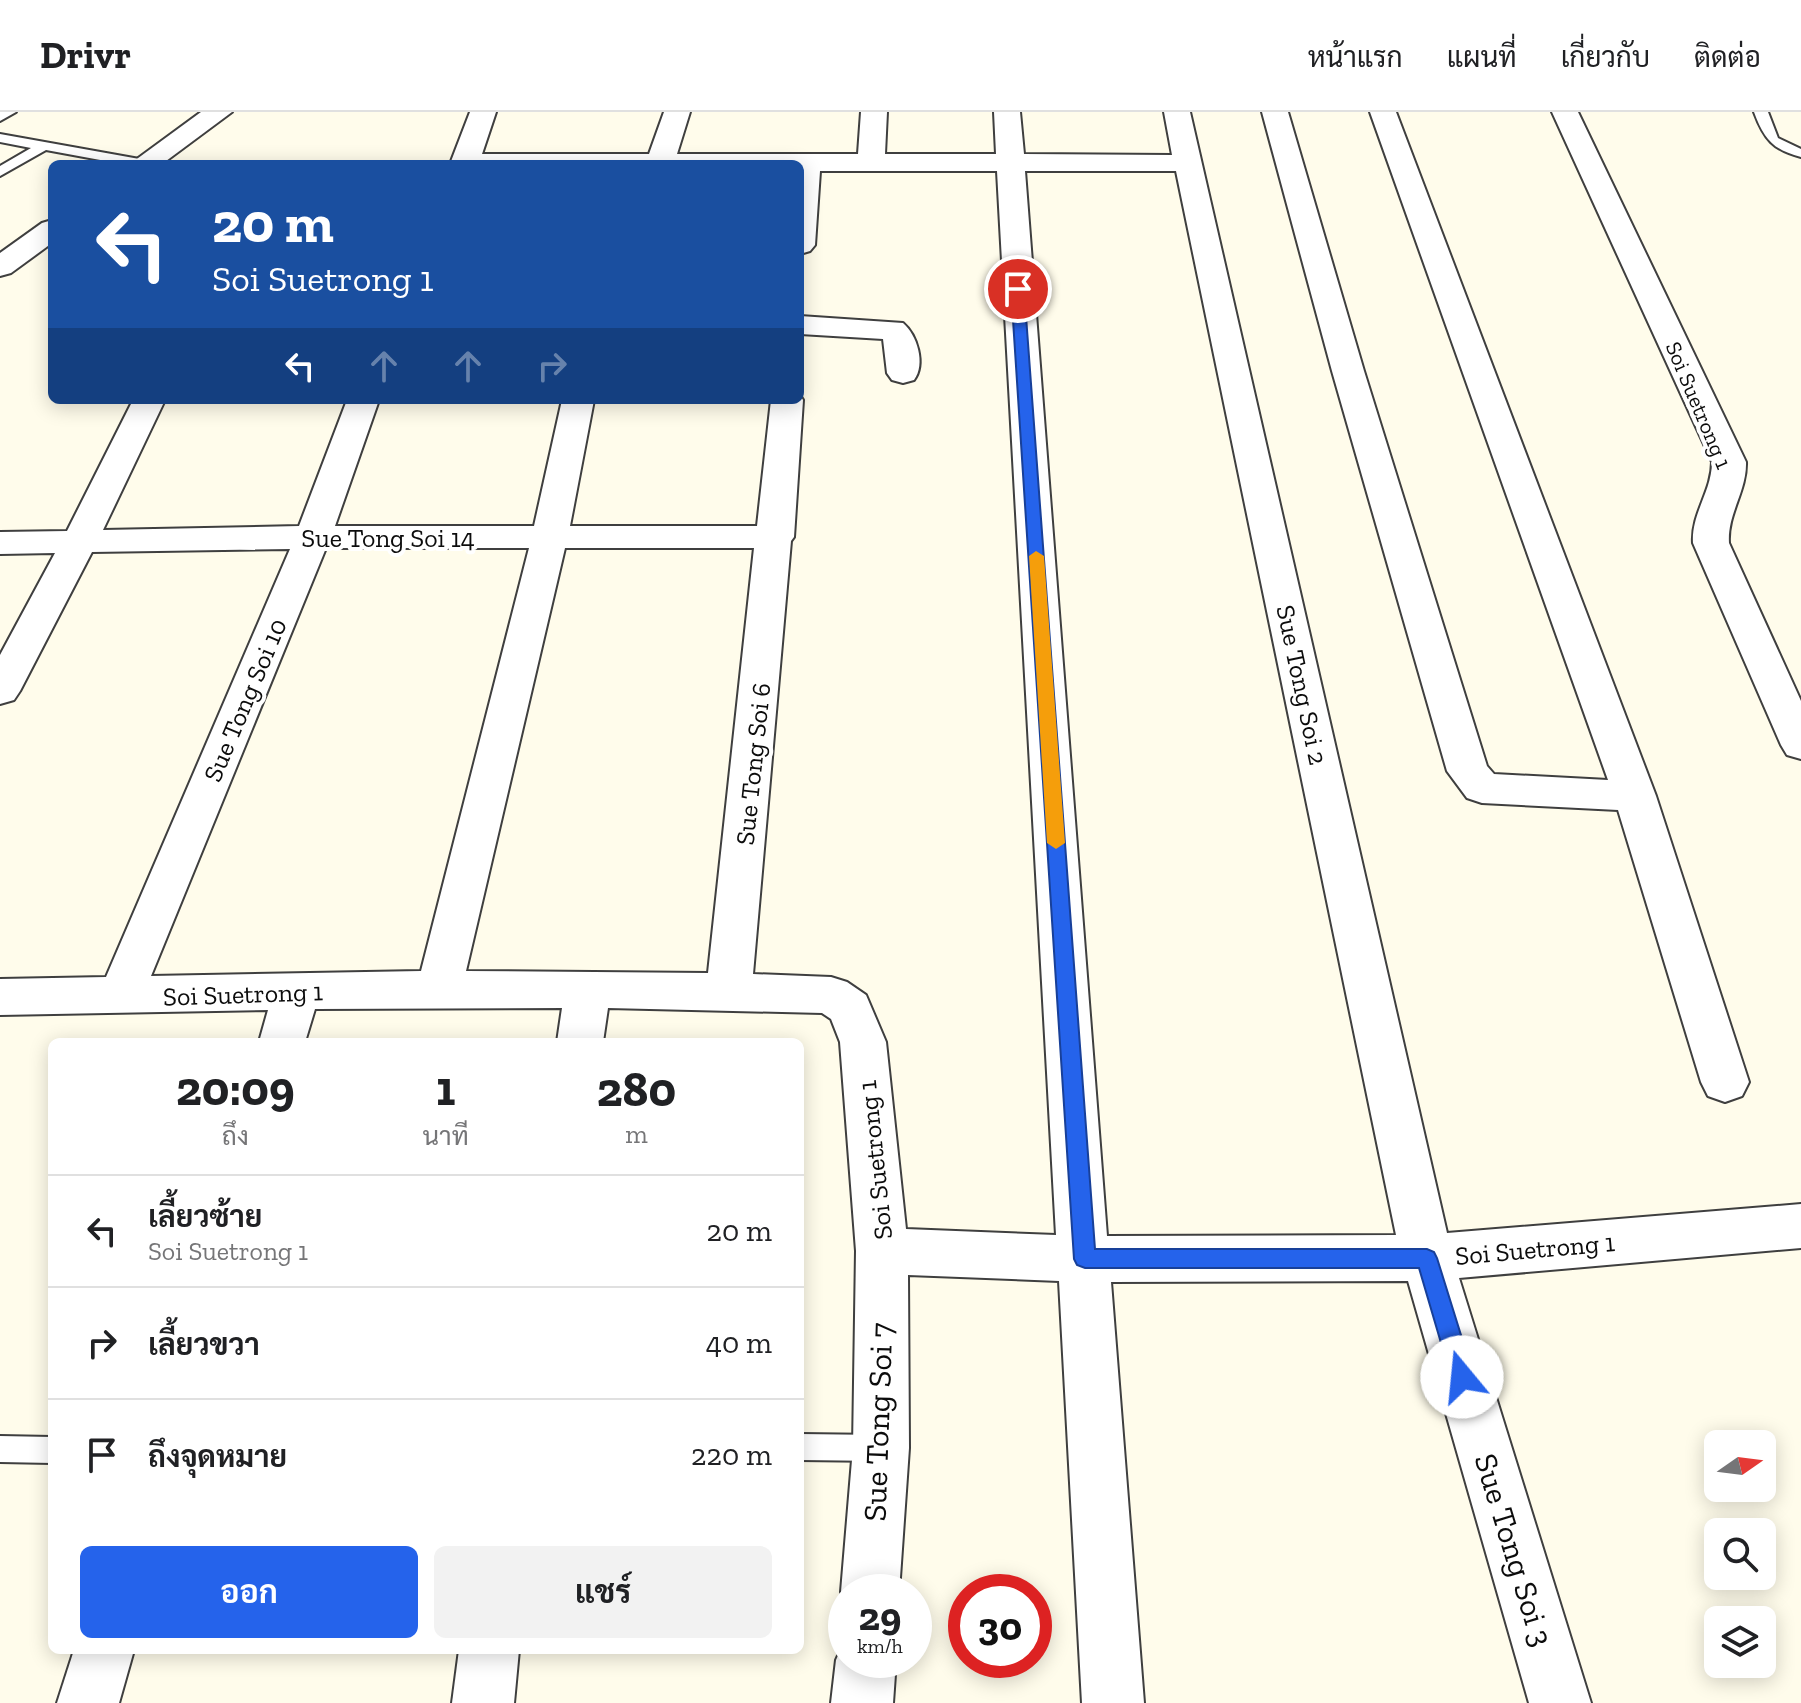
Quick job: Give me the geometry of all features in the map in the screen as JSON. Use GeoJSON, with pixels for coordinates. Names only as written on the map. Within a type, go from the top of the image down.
{"type":"FeatureCollection","features":[{"type":"Feature","properties":{"kind":"street"},"geometry":{"type":"LineString","coordinates":[[150,160],[219,112]]}},
{"type":"Feature","properties":{"kind":"street"},"geometry":{"type":"LineString","coordinates":[[465,160],[483,112]]}},
{"type":"Feature","properties":{"kind":"street"},"geometry":{"type":"LineString","coordinates":[[661,160],[677,112]]}},
{"type":"Feature","properties":{"kind":"street"},"geometry":{"type":"LineString","coordinates":[[871,161],[874,112]]}},
{"type":"Feature","properties":{"kind":"street"},"geometry":{"type":"LineString","coordinates":[[1007,112],[1113,1703]]}},
{"type":"Feature","properties":{"kind":"street","name":"Sue Tong Soi 2"},"geometry":{"type":"LineString","coordinates":[[1177,112],[1427,1258]]}},
{"type":"Feature","properties":{"kind":"street"},"geometry":{"type":"LineString","coordinates":[[1275,112],[1348,371],[1468,771],[1482,788],[1635,796]]}},
{"type":"Feature","properties":{"kind":"street"},"geometry":{"type":"LineString","coordinates":[[1383,112],[1635,796],[1725,1082]]}},
{"type":"Feature","properties":{"kind":"street","name":"Soi Suetrong 1"},"geometry":{"type":"LineString","coordinates":[[1565,112],[1729,462],[1729,484],[1708,530],[1711,543],[1801,745]]}},
{"type":"Feature","properties":{"kind":"street"},"geometry":{"type":"LineString","coordinates":[[804,163],[1188,163]]}},
{"type":"Feature","properties":{"kind":"street"},"geometry":{"type":"LineString","coordinates":[[804,198],[807,163]]}},
{"type":"Feature","properties":{"kind":"street"},"geometry":{"type":"LineString","coordinates":[[5,257],[48,231]]}},
{"type":"Feature","properties":{"kind":"street"},"geometry":{"type":"LineString","coordinates":[[804,325],[892,330],[900,337],[903,373]]}},
{"type":"Feature","properties":{"kind":"street"},"geometry":{"type":"LineString","coordinates":[[0,691],[79,543],[147,404]]}},
{"type":"Feature","properties":{"kind":"street","name":"Sue Tong Soi 10"},"geometry":{"type":"LineString","coordinates":[[120,997],[313,537],[362,404]]}},
{"type":"Feature","properties":{"kind":"street"},"geometry":{"type":"LineString","coordinates":[[439,989],[549,539],[577,404]]}},
{"type":"Feature","properties":{"kind":"street","name":"Sue Tong Soi 6"},"geometry":{"type":"LineString","coordinates":[[729,991],[787,404]]}},
{"type":"Feature","properties":{"kind":"street","name":"Sue Tong Soi 14"},"geometry":{"type":"LineString","coordinates":[[0,543],[313,537],[776,537]]}},
{"type":"Feature","properties":{"kind":"street","name":"Soi Suetrong 1"},"geometry":{"type":"LineString","coordinates":[[0,997],[439,989],[729,991],[831,995],[850,1008],[863,1042],[882,1251],[1085,1259],[1427,1258],[1801,1226]]}},
{"type":"Feature","properties":{"kind":"street"},"geometry":{"type":"LineString","coordinates":[[581,1038],[588,990]]}},
{"type":"Feature","properties":{"kind":"street"},"geometry":{"type":"LineString","coordinates":[[283,1038],[297,992]]}},
{"type":"Feature","properties":{"kind":"street","name":"Sue Tong Soi 7"},"geometry":{"type":"LineString","coordinates":[[871,1574],[881,1448],[882,1251]]}},
{"type":"Feature","properties":{"kind":"street","name":"Sue Tong Soi 3"},"geometry":{"type":"LineString","coordinates":[[1427,1258],[1560,1703]]}},
{"type":"Feature","properties":{"kind":"street"},"geometry":{"type":"LineString","coordinates":[[88,1703],[103,1654]]}},
{"type":"Feature","properties":{"kind":"street"},"geometry":{"type":"LineString","coordinates":[[483,1703],[489,1654]]}},
{"type":"Feature","properties":{"kind":"street"},"geometry":{"type":"LineString","coordinates":[[862,1703],[864,1678]]}},
{"type":"Feature","properties":{"kind":"lane"},"geometry":{"type":"LineString","coordinates":[[0,117],[9,112]]}},
{"type":"Feature","properties":{"kind":"lane"},"geometry":{"type":"LineString","coordinates":[[1761,112],[1770,139],[1781,148],[1801,153]]}},
{"type":"Feature","properties":{"kind":"lane"},"geometry":{"type":"LineString","coordinates":[[0,138],[122,160]]}},
{"type":"Feature","properties":{"kind":"lane"},"geometry":{"type":"LineString","coordinates":[[0,172],[44,146]]}},
{"type":"Feature","properties":{"kind":"lane"},"geometry":{"type":"LineString","coordinates":[[804,1447],[881,1448]]}},
{"type":"Feature","properties":{"kind":"lane"},"geometry":{"type":"LineString","coordinates":[[0,1449],[48,1450]]}},
{"type":"Feature","properties":{"kind":"slow traffic"},"geometry":{"type":"LineString","coordinates":[[1036,556],[1056,843]]}},
{"type":"Feature","properties":{"kind":"route"},"geometry":{"type":"LineString","coordinates":[[1018,289],[1085,1259],[1427,1258],[1462,1377]]}}]}
